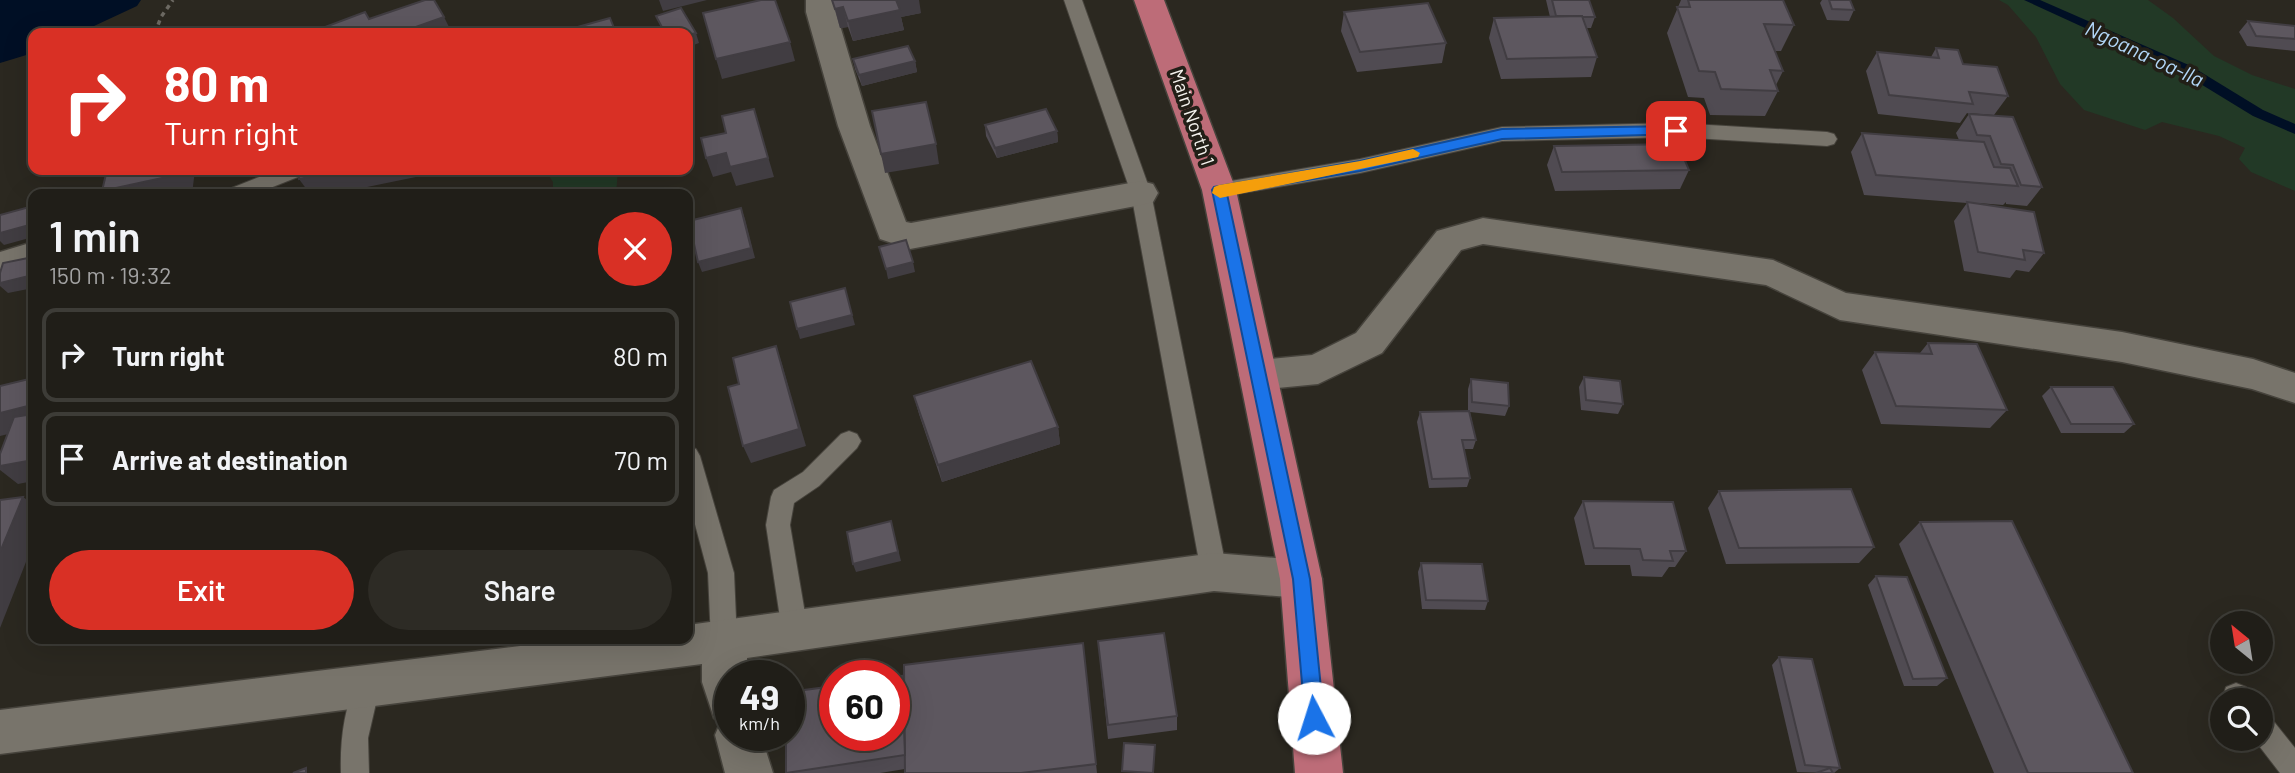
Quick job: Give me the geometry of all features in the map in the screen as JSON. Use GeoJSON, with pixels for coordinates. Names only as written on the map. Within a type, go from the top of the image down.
{"type":"FeatureCollection","features":[{"type":"Feature","properties":{"kind":"main road","name":"Main North 1"},"geometry":{"type":"LineString","coordinates":[[1149,0],[1219,190],[1301,579],[1319,773]]}},
{"type":"Feature","properties":{"kind":"street"},"geometry":{"type":"LineString","coordinates":[[821,0],[821,12],[854,126],[892,230],[909,236],[1141,193]]}},
{"type":"Feature","properties":{"kind":"street"},"geometry":{"type":"LineString","coordinates":[[1258,375],[1318,369],[1369,343],[1449,240],[1483,231],[1773,273],[1840,306],[2122,347],[2252,374],[2295,388]]}},
{"type":"Feature","properties":{"kind":"street"},"geometry":{"type":"LineString","coordinates":[[0,265],[28,257]]}},
{"type":"Feature","properties":{"kind":"street"},"geometry":{"type":"LineString","coordinates":[[0,732],[723,641],[1214,572],[1301,579]]}},
{"type":"Feature","properties":{"kind":"street"},"geometry":{"type":"LineString","coordinates":[[723,641],[724,660]]}},
{"type":"Feature","properties":{"kind":"street"},"geometry":{"type":"LineString","coordinates":[[743,751],[749,773]]}},
{"type":"Feature","properties":{"kind":"lane"},"geometry":{"type":"LineString","coordinates":[[1073,0],[1141,193],[1214,572]]}},
{"type":"Feature","properties":{"kind":"lane"},"geometry":{"type":"LineString","coordinates":[[1219,190],[1360,166],[1502,134],[1676,131],[1827,139]]}},
{"type":"Feature","properties":{"kind":"lane"},"geometry":{"type":"LineString","coordinates":[[248,189],[284,175]]}},
{"type":"Feature","properties":{"kind":"lane"},"geometry":{"type":"LineString","coordinates":[[795,631],[778,524],[783,497],[811,479],[849,441]]}},
{"type":"Feature","properties":{"kind":"lane"},"geometry":{"type":"LineString","coordinates":[[693,474],[721,573],[723,641]]}},
{"type":"Feature","properties":{"kind":"lane"},"geometry":{"type":"LineString","coordinates":[[355,773],[354,738],[367,686]]}},
{"type":"Feature","properties":{"kind":"lane"},"geometry":{"type":"LineString","coordinates":[[2273,742],[2295,770]]}},
{"type":"Feature","properties":{"kind":"path"},"geometry":{"type":"LineString","coordinates":[[157,28],[173,0]]}},
{"type":"Feature","properties":{"kind":"green space"},"geometry":{"type":"Polygon","coordinates":[[[1999,0],[2148,0],[2173,18],[2214,56],[2252,75],[2295,89],[2295,191],[2251,172],[2239,159],[2245,148],[2219,136],[2162,122],[2145,130],[2084,110],[2060,84],[2036,37],[2008,5],[1999,0]]]}},
{"type":"Feature","properties":{"kind":"green space"},"geometry":{"type":"Polygon","coordinates":[[[548,175],[618,175],[616,189],[553,189],[553,182],[548,175]]]}},
{"type":"Feature","properties":{"kind":"water"},"geometry":{"type":"Polygon","coordinates":[[[0,0],[141,0],[137,6],[90,28],[28,28],[28,55],[0,63],[0,0]]]}},
{"type":"Feature","properties":{"kind":"building"},"geometry":{"type":"Polygon","coordinates":[[[425,0],[434,0],[444,17],[413,28],[325,27],[365,12],[369,19],[425,0]]]}},
{"type":"Feature","properties":{"kind":"building"},"geometry":{"type":"Polygon","coordinates":[[[761,0],[775,0],[790,42],[716,59],[703,13],[761,0]]]}},
{"type":"Feature","properties":{"kind":"building"},"geometry":{"type":"Polygon","coordinates":[[[832,0],[896,0],[900,10],[848,21],[843,7],[835,9],[832,0]]]}},
{"type":"Feature","properties":{"kind":"building"},"geometry":{"type":"Polygon","coordinates":[[[1552,0],[1589,0],[1595,17],[1556,16],[1552,0]]]}},
{"type":"Feature","properties":{"kind":"building"},"geometry":{"type":"Polygon","coordinates":[[[1688,0],[1783,0],[1794,25],[1764,24],[1783,71],[1770,70],[1778,91],[1721,89],[1715,72],[1699,71],[1677,7],[1690,7],[1688,0]]]}},
{"type":"Feature","properties":{"kind":"building"},"geometry":{"type":"Polygon","coordinates":[[[1829,0],[1850,0],[1854,10],[1832,9],[1829,0]]]}},
{"type":"Feature","properties":{"kind":"building"},"geometry":{"type":"Polygon","coordinates":[[[1428,3],[1446,43],[1360,52],[1344,12],[1428,3]]]}},
{"type":"Feature","properties":{"kind":"building"},"geometry":{"type":"Polygon","coordinates":[[[681,8],[693,28],[662,28],[656,16],[681,8]]]}},
{"type":"Feature","properties":{"kind":"building"},"geometry":{"type":"Polygon","coordinates":[[[1582,16],[1597,57],[1507,59],[1494,18],[1582,16]]]}},
{"type":"Feature","properties":{"kind":"building"},"geometry":{"type":"Polygon","coordinates":[[[610,18],[614,28],[574,28],[610,18]]]}},
{"type":"Feature","properties":{"kind":"building"},"geometry":{"type":"Polygon","coordinates":[[[2248,21],[2295,26],[2295,39],[2256,36],[2248,21]]]}},
{"type":"Feature","properties":{"kind":"building"},"geometry":{"type":"Polygon","coordinates":[[[908,46],[915,61],[859,75],[853,59],[908,46]]]}},
{"type":"Feature","properties":{"kind":"building"},"geometry":{"type":"Polygon","coordinates":[[[1936,48],[1958,50],[1963,64],[1997,67],[2008,96],[1969,92],[1973,104],[1889,95],[1877,52],[1939,58],[1936,48]]]}},
{"type":"Feature","properties":{"kind":"building"},"geometry":{"type":"Polygon","coordinates":[[[926,102],[936,144],[881,154],[872,111],[926,102]]]}},
{"type":"Feature","properties":{"kind":"building"},"geometry":{"type":"Polygon","coordinates":[[[754,109],[768,158],[730,167],[726,153],[706,158],[701,138],[726,133],[722,116],[754,109]]]}},
{"type":"Feature","properties":{"kind":"building"},"geometry":{"type":"Polygon","coordinates":[[[1046,109],[1057,131],[995,148],[985,125],[1046,109]]]}},
{"type":"Feature","properties":{"kind":"building"},"geometry":{"type":"Polygon","coordinates":[[[1969,114],[2013,117],[2042,187],[2021,185],[2013,165],[2001,164],[1990,136],[1977,135],[1969,114]]]}},
{"type":"Feature","properties":{"kind":"building"},"geometry":{"type":"Polygon","coordinates":[[[1862,133],[1984,142],[1994,167],[2010,168],[2018,186],[1876,175],[1862,133]]]}},
{"type":"Feature","properties":{"kind":"building"},"geometry":{"type":"Polygon","coordinates":[[[1678,144],[1689,170],[1562,172],[1554,146],[1678,144]]]}},
{"type":"Feature","properties":{"kind":"building"},"geometry":{"type":"Polygon","coordinates":[[[106,175],[176,175],[111,189],[102,189],[106,175]]]}},
{"type":"Feature","properties":{"kind":"building"},"geometry":{"type":"Polygon","coordinates":[[[299,175],[319,175],[299,179],[299,175]]]}},
{"type":"Feature","properties":{"kind":"building"},"geometry":{"type":"Polygon","coordinates":[[[1967,202],[2034,212],[2044,253],[2023,250],[2025,260],[1978,252],[1967,202]]]}},
{"type":"Feature","properties":{"kind":"building"},"geometry":{"type":"Polygon","coordinates":[[[28,207],[28,225],[0,233],[0,215],[28,207]]]}},
{"type":"Feature","properties":{"kind":"building"},"geometry":{"type":"Polygon","coordinates":[[[741,208],[751,248],[698,262],[693,239],[693,220],[741,208]]]}},
{"type":"Feature","properties":{"kind":"building"},"geometry":{"type":"Polygon","coordinates":[[[906,240],[913,262],[886,269],[879,247],[906,240]]]}},
{"type":"Feature","properties":{"kind":"building"},"geometry":{"type":"Polygon","coordinates":[[[28,258],[28,276],[0,283],[3,263],[28,258]]]}},
{"type":"Feature","properties":{"kind":"building"},"geometry":{"type":"Polygon","coordinates":[[[845,288],[852,315],[797,329],[790,302],[845,288]]]}},
{"type":"Feature","properties":{"kind":"building"},"geometry":{"type":"Polygon","coordinates":[[[1928,343],[1977,344],[2007,410],[1896,406],[1875,352],[1932,354],[1928,343]]]}},
{"type":"Feature","properties":{"kind":"building"},"geometry":{"type":"Polygon","coordinates":[[[776,346],[799,429],[743,446],[728,387],[739,384],[733,358],[776,346]]]}},
{"type":"Feature","properties":{"kind":"building"},"geometry":{"type":"Polygon","coordinates":[[[1031,361],[1058,427],[938,465],[914,396],[1031,361]]]}},
{"type":"Feature","properties":{"kind":"building"},"geometry":{"type":"Polygon","coordinates":[[[1584,377],[1620,381],[1623,404],[1586,400],[1584,377]]]}},
{"type":"Feature","properties":{"kind":"building"},"geometry":{"type":"Polygon","coordinates":[[[28,379],[28,406],[0,413],[0,386],[28,379]]]}},
{"type":"Feature","properties":{"kind":"building"},"geometry":{"type":"Polygon","coordinates":[[[1471,379],[1508,383],[1509,406],[1472,402],[1471,379]]]}},
{"type":"Feature","properties":{"kind":"building"},"geometry":{"type":"Polygon","coordinates":[[[2051,387],[2113,387],[2134,424],[2071,424],[2051,387]]]}},
{"type":"Feature","properties":{"kind":"building"},"geometry":{"type":"Polygon","coordinates":[[[1469,411],[1476,440],[1462,440],[1470,478],[1432,479],[1420,412],[1469,411]]]}},
{"type":"Feature","properties":{"kind":"building"},"geometry":{"type":"Polygon","coordinates":[[[28,415],[28,461],[0,466],[0,454],[14,417],[28,415]]]}},
{"type":"Feature","properties":{"kind":"building"},"geometry":{"type":"Polygon","coordinates":[[[1851,489],[1874,547],[1739,548],[1719,491],[1851,489]]]}},
{"type":"Feature","properties":{"kind":"building"},"geometry":{"type":"Polygon","coordinates":[[[23,497],[0,552],[0,500],[23,497]]]}},
{"type":"Feature","properties":{"kind":"building"},"geometry":{"type":"Polygon","coordinates":[[[1583,501],[1673,502],[1686,551],[1670,551],[1673,561],[1643,560],[1640,549],[1594,548],[1583,501]]]}},
{"type":"Feature","properties":{"kind":"building"},"geometry":{"type":"Polygon","coordinates":[[[891,521],[898,552],[853,564],[847,532],[891,521]]]}},
{"type":"Feature","properties":{"kind":"building"},"geometry":{"type":"Polygon","coordinates":[[[2012,521],[2133,773],[2028,773],[1920,522],[2012,521]]]}},
{"type":"Feature","properties":{"kind":"building"},"geometry":{"type":"Polygon","coordinates":[[[1421,563],[1482,564],[1488,601],[1426,600],[1421,563]]]}},
{"type":"Feature","properties":{"kind":"building"},"geometry":{"type":"Polygon","coordinates":[[[1876,576],[1907,577],[1947,678],[1913,679],[1876,576]]]}},
{"type":"Feature","properties":{"kind":"building"},"geometry":{"type":"Polygon","coordinates":[[[1164,633],[1177,716],[1108,725],[1098,641],[1164,633]]]}},
{"type":"Feature","properties":{"kind":"building"},"geometry":{"type":"Polygon","coordinates":[[[1083,643],[1096,764],[1021,773],[905,773],[905,751],[910,751],[910,664],[1083,643]]]}},
{"type":"Feature","properties":{"kind":"building"},"geometry":{"type":"Polygon","coordinates":[[[1779,657],[1812,659],[1840,768],[1805,765],[1779,657]]]}},
{"type":"Feature","properties":{"kind":"building"},"geometry":{"type":"Polygon","coordinates":[[[819,688],[819,751],[905,751],[905,755],[786,773],[786,751],[805,751],[805,690],[819,688]]]}},
{"type":"Feature","properties":{"kind":"building"},"geometry":{"type":"Polygon","coordinates":[[[1124,743],[1155,745],[1153,773],[1122,771],[1124,743]]]}},
{"type":"Feature","properties":{"kind":"building"},"geometry":{"type":"Polygon","coordinates":[[[306,768],[306,773],[293,773],[306,768]]]}},
{"type":"Feature","properties":{"kind":"building"},"geometry":{"type":"Polygon","coordinates":[[[1830,768],[1833,773],[1816,773],[1830,768]]]}},
{"type":"Feature","properties":{"kind":"waterway","name":"Ngoana-oa-lla"},"geometry":{"type":"LineString","coordinates":[[2030,0],[2186,69],[2258,113],[2295,129]]}},
{"type":"Feature","properties":{"kind":"slow traffic"},"geometry":{"type":"LineString","coordinates":[[1220,193],[1219,190],[1360,166],[1413,153]]}},
{"type":"Feature","properties":{"kind":"route"},"geometry":{"type":"LineString","coordinates":[[1314,718],[1301,579],[1219,190],[1360,166],[1502,134],[1676,131]]}}]}
